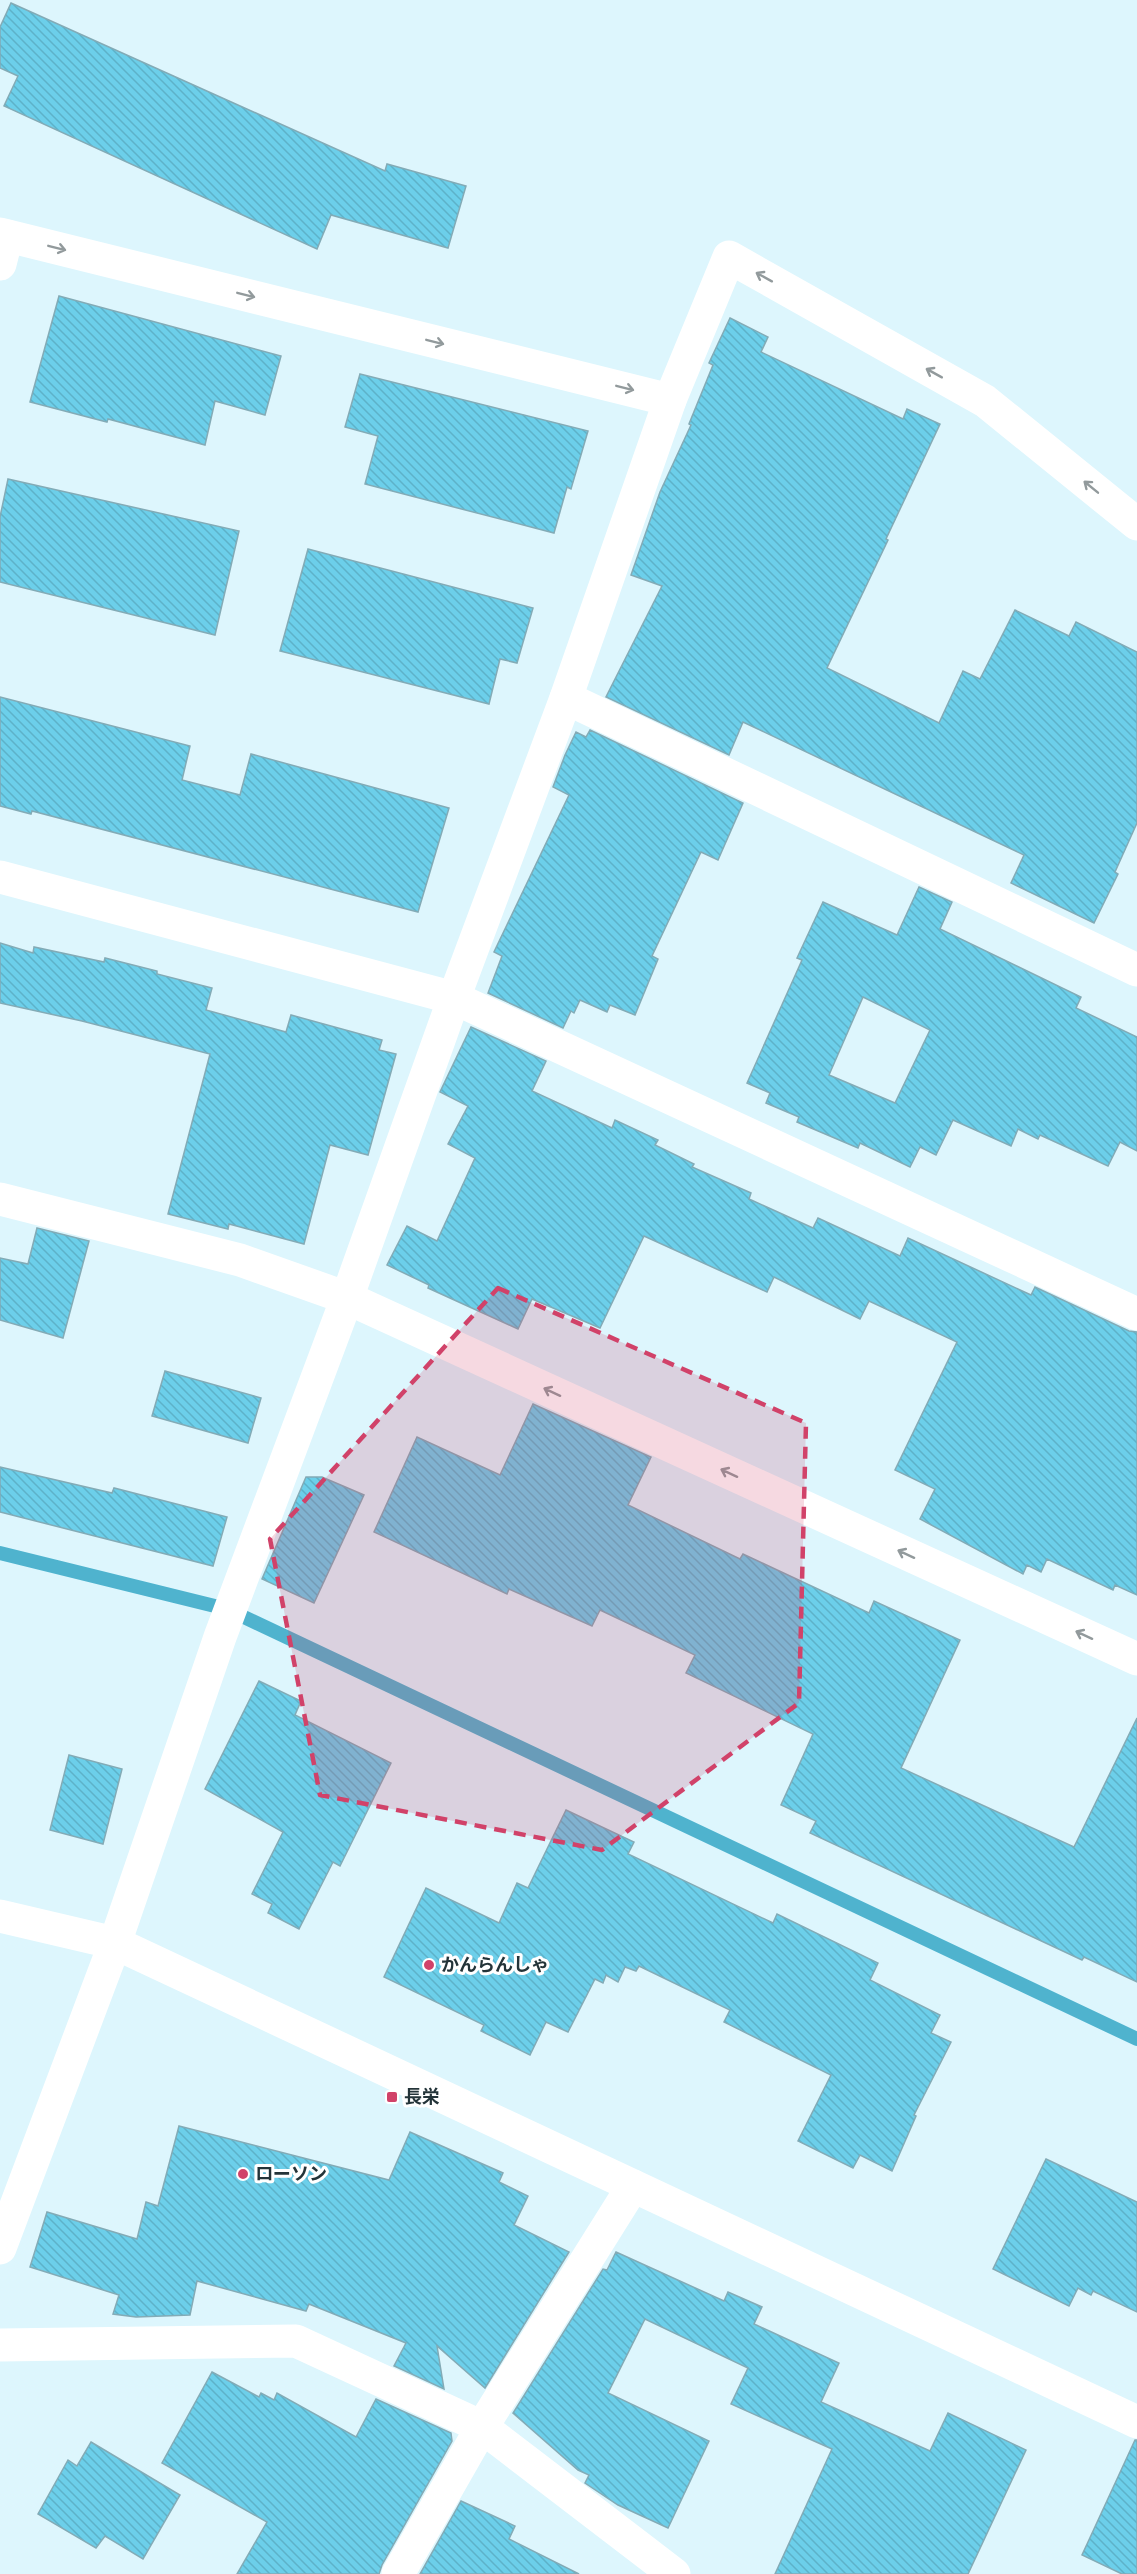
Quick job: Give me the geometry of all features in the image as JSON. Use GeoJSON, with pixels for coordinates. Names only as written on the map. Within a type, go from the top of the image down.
{"type":"FeatureCollection","features":[{"type":"Feature","properties":{"kind":"street"},"geometry":{"type":"LineString","coordinates":[[2,245],[670,400]]}},
{"type":"Feature","properties":{"kind":"street"},"geometry":{"type":"LineString","coordinates":[[0,2248],[115,1943],[236,1591],[347,1298],[454,998],[566,698],[670,400],[729,257],[985,401],[1137,524]]}},
{"type":"Feature","properties":{"kind":"street"},"geometry":{"type":"LineString","coordinates":[[566,698],[1137,970]]}},
{"type":"Feature","properties":{"kind":"street"},"geometry":{"type":"LineString","coordinates":[[0,877],[454,998],[1137,1314]]}},
{"type":"Feature","properties":{"kind":"street"},"geometry":{"type":"LineString","coordinates":[[0,1199],[240,1260],[347,1298],[1137,1659]]}},
{"type":"Feature","properties":{"kind":"street"},"geometry":{"type":"LineString","coordinates":[[0,1916],[115,1943],[1137,2422]]}},
{"type":"Feature","properties":{"kind":"street"},"geometry":{"type":"LineString","coordinates":[[398,2574],[482,2427],[633,2186]]}},
{"type":"Feature","properties":{"kind":"street"},"geometry":{"type":"LineString","coordinates":[[0,2345],[296,2341],[482,2427],[674,2574]]}},
{"type":"Feature","properties":{"kind":"highlighted area"},"geometry":{"type":"Polygon","coordinates":[[[498,1288],[806,1423],[799,1703],[602,1850],[320,1795],[270,1539],[498,1288]]]}},
{"type":"Feature","properties":{"kind":"building"},"geometry":{"type":"Polygon","coordinates":[[[11,3],[385,171],[387,164],[466,186],[448,248],[331,215],[317,249],[4,106],[18,76],[0,68],[0,27],[11,3]]]}},
{"type":"Feature","properties":{"kind":"building"},"geometry":{"type":"Polygon","coordinates":[[[59,296],[281,356],[265,415],[215,401],[205,445],[108,419],[107,422],[30,402],[59,296]]]}},
{"type":"Feature","properties":{"kind":"building"},"geometry":{"type":"Polygon","coordinates":[[[730,318],[768,337],[761,352],[903,419],[907,409],[940,424],[827,668],[939,723],[963,671],[980,679],[1015,610],[1069,636],[1076,622],[1137,652],[1137,823],[1115,872],[1118,874],[1094,923],[1011,883],[1024,855],[743,722],[729,755],[606,697],[662,586],[631,575],[660,492],[691,425],[689,424],[713,365],[709,363],[730,318]]]}},
{"type":"Feature","properties":{"kind":"building"},"geometry":{"type":"Polygon","coordinates":[[[360,374],[588,431],[571,489],[567,487],[554,533],[365,484],[378,436],[345,427],[360,374]]]}},
{"type":"Feature","properties":{"kind":"building"},"geometry":{"type":"Polygon","coordinates":[[[8,479],[239,531],[215,635],[0,582],[0,517],[8,479]]]}},
{"type":"Feature","properties":{"kind":"building"},"geometry":{"type":"Polygon","coordinates":[[[308,549],[533,608],[517,663],[500,659],[489,704],[280,651],[308,549]]]}},
{"type":"Feature","properties":{"kind":"building"},"geometry":{"type":"Polygon","coordinates":[[[0,697],[190,746],[182,780],[240,795],[251,754],[449,808],[418,912],[32,811],[31,814],[0,806],[0,697]]]}},
{"type":"Feature","properties":{"kind":"building"},"geometry":{"type":"Polygon","coordinates":[[[590,730],[743,803],[718,860],[701,852],[652,956],[658,959],[635,1015],[610,1005],[607,1012],[580,1000],[574,1013],[571,1011],[563,1028],[488,993],[502,956],[494,952],[569,795],[553,787],[565,755],[576,732],[586,737],[590,730]]]}},
{"type":"Feature","properties":{"kind":"building"},"geometry":{"type":"Polygon","coordinates":[[[919,887],[952,902],[940,929],[1081,997],[1076,1008],[1137,1037],[1137,1151],[1120,1142],[1108,1166],[1040,1135],[1038,1139],[1018,1129],[1011,1146],[953,1120],[936,1155],[920,1147],[910,1167],[860,1143],[858,1148],[797,1122],[799,1117],[766,1103],[770,1093],[747,1083],[802,960],[797,958],[823,902],[897,935],[919,887]],[[863,997],[829,1075],[895,1103],[930,1030],[863,997]]]}},
{"type":"Feature","properties":{"kind":"building"},"geometry":{"type":"Polygon","coordinates":[[[0,943],[33,953],[34,947],[104,962],[105,958],[212,988],[206,1010],[286,1032],[291,1015],[382,1040],[379,1050],[396,1054],[368,1155],[330,1145],[304,1244],[229,1224],[228,1229],[168,1214],[210,1054],[82,1021],[0,1003],[0,943]]]}},
{"type":"Feature","properties":{"kind":"building"},"geometry":{"type":"Polygon","coordinates":[[[471,1027],[546,1061],[532,1091],[612,1128],[615,1120],[658,1140],[655,1145],[694,1164],[692,1167],[751,1193],[749,1199],[813,1228],[818,1218],[900,1256],[908,1238],[1031,1295],[1035,1287],[1129,1331],[1137,1332],[1137,1595],[1115,1585],[1113,1590],[1047,1559],[1041,1572],[1027,1565],[1023,1574],[920,1519],[935,1489],[895,1470],[957,1342],[869,1301],[860,1319],[774,1277],[767,1292],[644,1236],[600,1328],[532,1299],[518,1329],[428,1288],[429,1285],[387,1265],[407,1226],[437,1241],[475,1158],[448,1144],[468,1106],[440,1092],[471,1027]]]}},
{"type":"Feature","properties":{"kind":"building"},"geometry":{"type":"Polygon","coordinates":[[[37,1228],[89,1241],[63,1338],[0,1320],[0,1258],[28,1264],[37,1228]]]}},
{"type":"Feature","properties":{"kind":"building"},"geometry":{"type":"Polygon","coordinates":[[[165,1371],[261,1398],[248,1443],[152,1416],[165,1371]]]}},
{"type":"Feature","properties":{"kind":"building"},"geometry":{"type":"Polygon","coordinates":[[[533,1404],[651,1457],[628,1505],[740,1559],[743,1554],[869,1613],[874,1601],[960,1640],[901,1768],[1074,1847],[1137,1718],[1137,1982],[1084,1957],[1082,1960],[810,1833],[816,1821],[781,1805],[813,1734],[686,1673],[695,1655],[600,1610],[592,1626],[509,1589],[507,1594],[374,1532],[417,1437],[500,1475],[533,1404]]]}},
{"type":"Feature","properties":{"kind":"building"},"geometry":{"type":"Polygon","coordinates":[[[0,1467],[112,1493],[114,1488],[227,1517],[213,1566],[0,1512],[0,1467]]]}},
{"type":"Feature","properties":{"kind":"building"},"geometry":{"type":"Polygon","coordinates":[[[306,1477],[322,1477],[364,1495],[314,1603],[262,1579],[306,1477]]]}},
{"type":"Feature","properties":{"kind":"building"},"geometry":{"type":"Polygon","coordinates":[[[259,1681],[301,1701],[295,1715],[391,1763],[340,1866],[333,1862],[299,1929],[268,1913],[272,1904],[252,1894],[283,1832],[205,1789],[259,1681]]]}},
{"type":"Feature","properties":{"kind":"building"},"geometry":{"type":"Polygon","coordinates":[[[69,1755],[122,1769],[103,1844],[50,1830],[69,1755]]]}},
{"type":"Feature","properties":{"kind":"building"},"geometry":{"type":"Polygon","coordinates":[[[566,1810],[634,1842],[628,1854],[773,1923],[777,1914],[878,1963],[870,1980],[940,2015],[931,2033],[951,2042],[914,2115],[916,2116],[892,2171],[860,2155],[853,2168],[798,2141],[831,2075],[724,2022],[730,2010],[639,1966],[636,1971],[625,1967],[618,1982],[606,1975],[603,1983],[595,1979],[568,2032],[546,2022],[530,2055],[481,2031],[484,2025],[384,1977],[426,1888],[499,1923],[517,1883],[528,1888],[566,1810]]]}},
{"type":"Feature","properties":{"kind":"building"},"geometry":{"type":"Polygon","coordinates":[[[179,2126],[389,2180],[410,2132],[503,2173],[499,2182],[528,2196],[514,2225],[569,2252],[485,2388],[437,2346],[444,2389],[394,2366],[406,2343],[309,2304],[306,2311],[197,2281],[190,2315],[136,2317],[113,2314],[119,2295],[30,2267],[47,2212],[137,2239],[146,2202],[158,2206],[179,2126]]]}},
{"type":"Feature","properties":{"kind":"building"},"geometry":{"type":"Polygon","coordinates":[[[1046,2159],[1137,2202],[1137,2312],[1093,2291],[1091,2295],[1078,2288],[1069,2306],[993,2269],[1046,2159]]]}},
{"type":"Feature","properties":{"kind":"building"},"geometry":{"type":"Polygon","coordinates":[[[616,2252],[724,2301],[728,2292],[762,2307],[754,2324],[839,2363],[821,2402],[930,2451],[948,2413],[1026,2450],[968,2574],[775,2574],[832,2449],[731,2404],[748,2368],[645,2319],[608,2393],[709,2441],[668,2528],[618,2505],[585,2483],[589,2475],[578,2470],[513,2413],[603,2269],[607,2270],[616,2252]]]}},
{"type":"Feature","properties":{"kind":"building"},"geometry":{"type":"Polygon","coordinates":[[[212,2372],[259,2397],[261,2393],[274,2400],[277,2393],[356,2437],[376,2399],[451,2433],[452,2441],[379,2574],[237,2574],[267,2522],[162,2463],[212,2372]]]}},
{"type":"Feature","properties":{"kind":"building"},"geometry":{"type":"Polygon","coordinates":[[[1135,2440],[1137,2440],[1137,2574],[1122,2574],[1082,2555],[1135,2440]]]}},
{"type":"Feature","properties":{"kind":"building"},"geometry":{"type":"Polygon","coordinates":[[[91,2442],[180,2495],[143,2559],[105,2536],[96,2548],[38,2514],[68,2460],[77,2466],[91,2442]]]}},
{"type":"Feature","properties":{"kind":"building"},"geometry":{"type":"Polygon","coordinates":[[[461,2501],[515,2526],[509,2539],[579,2574],[420,2574],[461,2501]]]}},
{"type":"Feature","properties":{"kind":"waterway"},"geometry":{"type":"LineString","coordinates":[[0,1553],[227,1609],[1137,2039]]}},
{"type":"Feature","properties":{"kind":"place","name":"かんらんしゃ"},"geometry":{"type":"Point","coordinates":[429,1965]}},
{"type":"Feature","properties":{"kind":"place","name":"長栄"},"geometry":{"type":"Point","coordinates":[392,2097]}},
{"type":"Feature","properties":{"kind":"place","name":"ローソン"},"geometry":{"type":"Point","coordinates":[243,2174]}}]}
